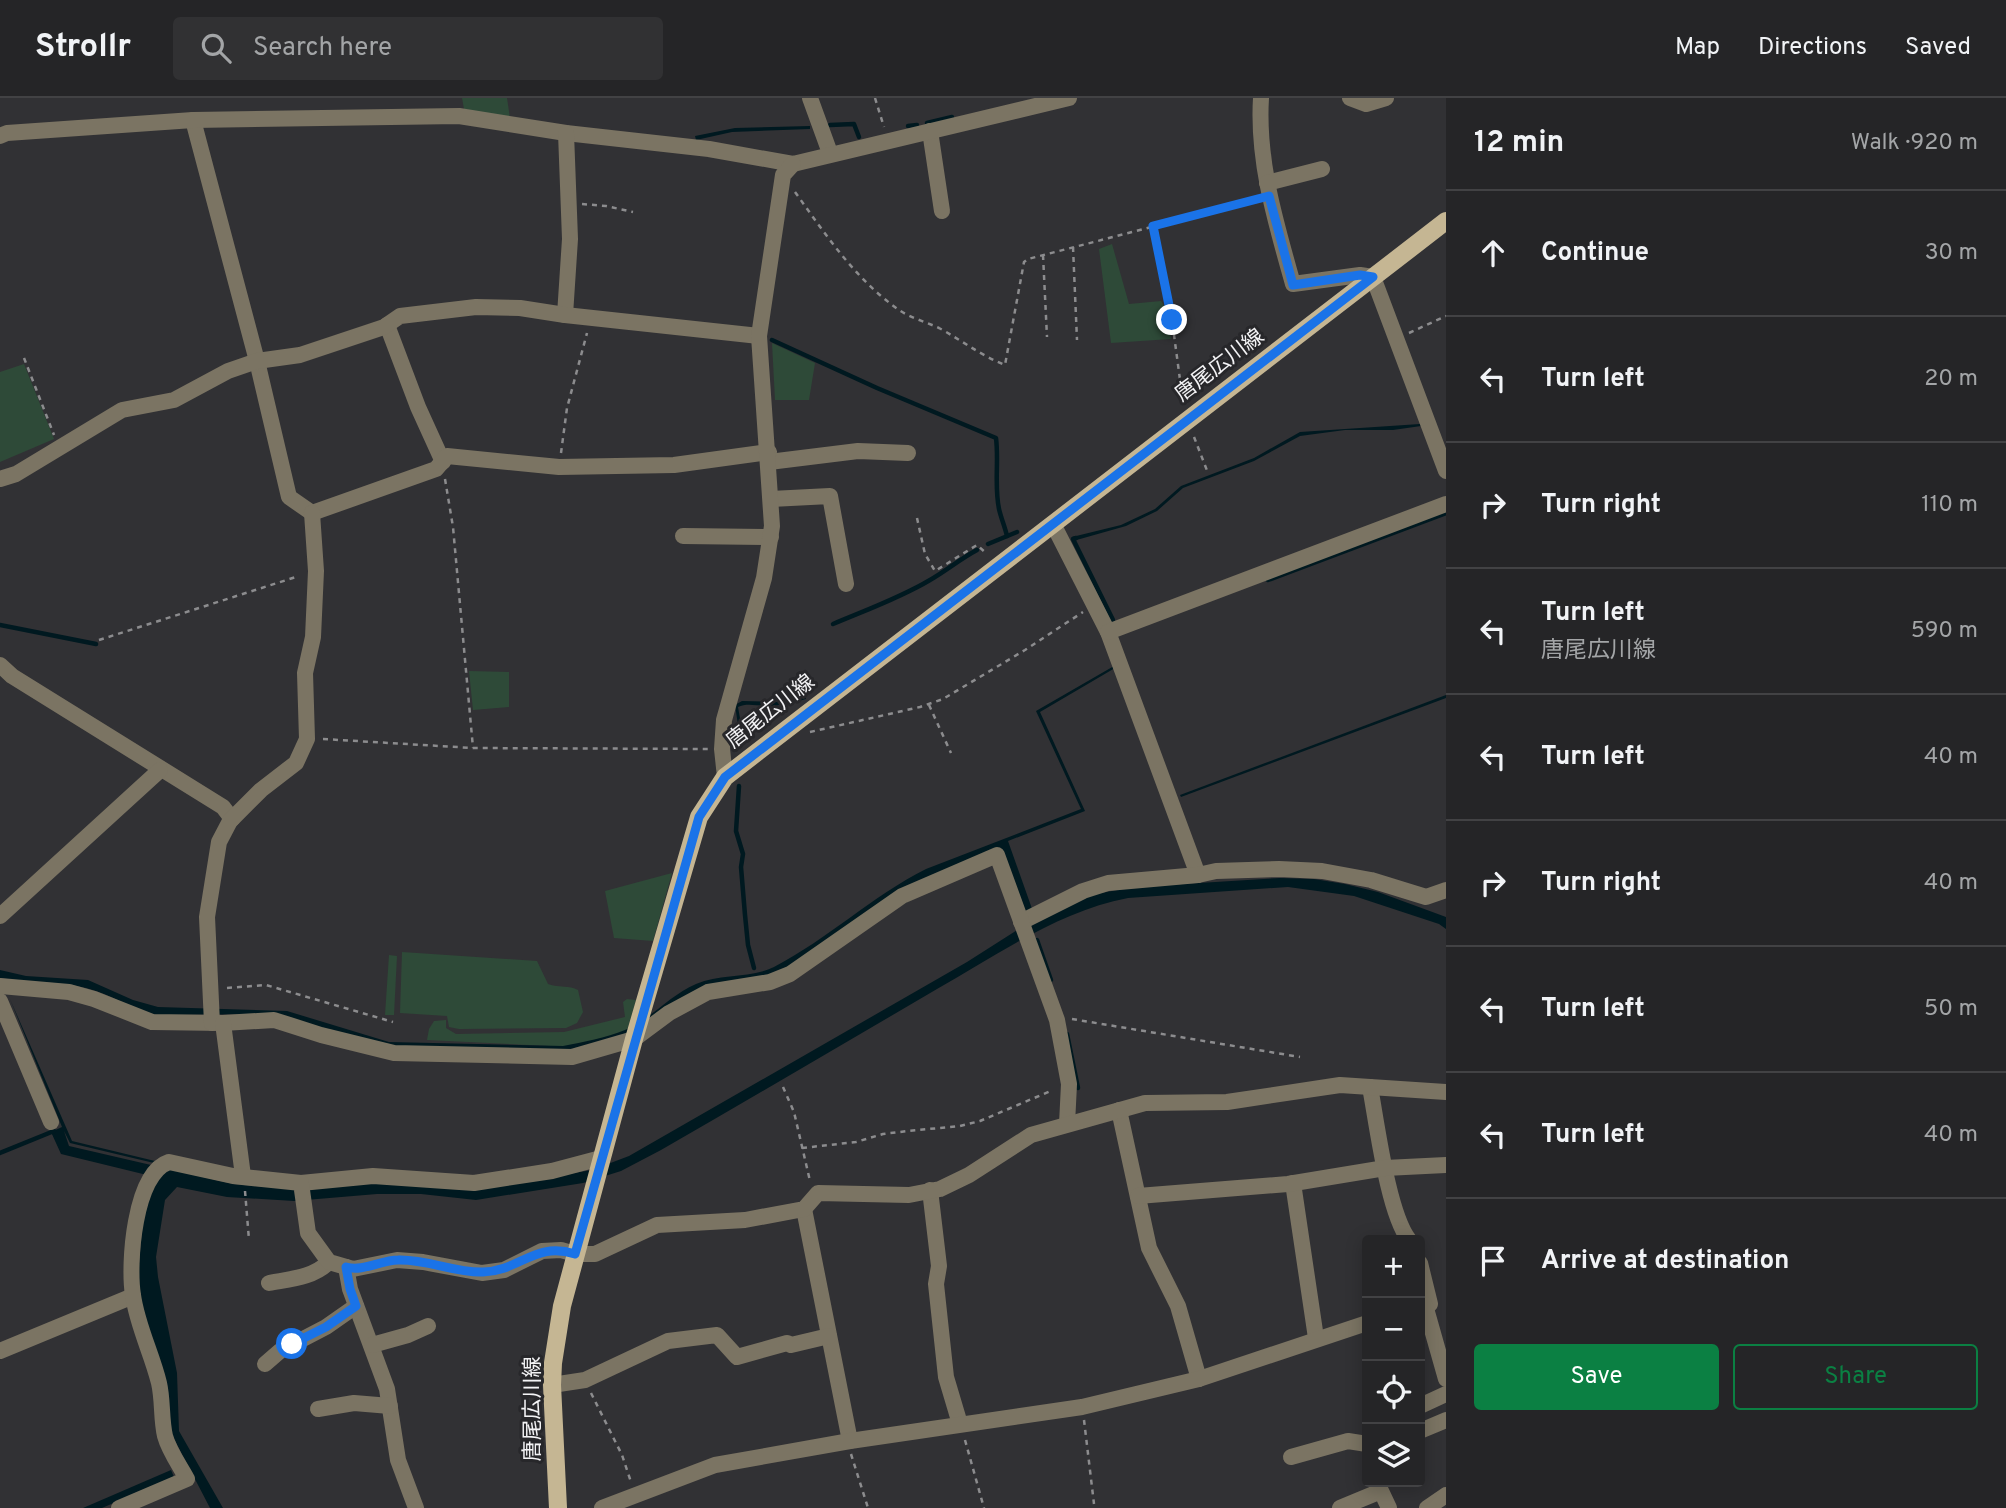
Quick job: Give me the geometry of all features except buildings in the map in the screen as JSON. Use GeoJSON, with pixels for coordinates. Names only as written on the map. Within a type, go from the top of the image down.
{"type":"FeatureCollection","features":[{"type":"Feature","properties":{"kind":"main road","name":"唐尾広川線"},"geometry":{"type":"LineString","coordinates":[[558,1508],[552,1385],[562,1306],[637,1030],[699,817],[725,777],[1053,524],[1186,413],[1446,221]]}},
{"type":"Feature","properties":{"kind":"street"},"geometry":{"type":"LineString","coordinates":[[810,98],[830,153]]}},
{"type":"Feature","properties":{"kind":"street"},"geometry":{"type":"LineString","coordinates":[[1261,98],[1259,127],[1268,189],[1293,285],[1360,275],[1373,277],[1446,471]]}},
{"type":"Feature","properties":{"kind":"street"},"geometry":{"type":"LineString","coordinates":[[1350,98],[1366,104],[1386,98]]}},
{"type":"Feature","properties":{"kind":"street"},"geometry":{"type":"LineString","coordinates":[[0,136],[19,132],[193,120],[460,116],[566,133],[709,149],[788,170],[830,153],[1059,99]]}},
{"type":"Feature","properties":{"kind":"street"},"geometry":{"type":"LineString","coordinates":[[193,120],[257,361],[289,497],[312,513]]}},
{"type":"Feature","properties":{"kind":"street"},"geometry":{"type":"LineString","coordinates":[[930,131],[942,211]]}},
{"type":"Feature","properties":{"kind":"street"},"geometry":{"type":"LineString","coordinates":[[565,315],[570,239],[566,133]]}},
{"type":"Feature","properties":{"kind":"street"},"geometry":{"type":"LineString","coordinates":[[1268,189],[1322,169]]}},
{"type":"Feature","properties":{"kind":"street"},"geometry":{"type":"LineString","coordinates":[[725,777],[722,749],[724,720],[764,578],[771,537],[769,457],[759,336],[788,170]]}},
{"type":"Feature","properties":{"kind":"street"},"geometry":{"type":"LineString","coordinates":[[0,479],[16,474],[122,410],[174,400],[228,371],[257,361],[300,355],[387,325],[400,316],[476,307],[520,308],[759,336]]}},
{"type":"Feature","properties":{"kind":"street"},"geometry":{"type":"LineString","coordinates":[[387,325],[418,407],[443,462]]}},
{"type":"Feature","properties":{"kind":"street"},"geometry":{"type":"LineString","coordinates":[[312,513],[436,469],[447,456],[559,467],[674,465],[858,450],[908,453]]}},
{"type":"Feature","properties":{"kind":"street"},"geometry":{"type":"LineString","coordinates":[[771,499],[830,496],[846,584]]}},
{"type":"Feature","properties":{"kind":"street"},"geometry":{"type":"LineString","coordinates":[[1108,632],[1446,504]]}},
{"type":"Feature","properties":{"kind":"street"},"geometry":{"type":"LineString","coordinates":[[243,1177],[211,989],[207,917],[219,842],[232,819],[261,790],[296,762],[307,738],[305,673],[313,637],[316,571],[312,513]]}},
{"type":"Feature","properties":{"kind":"street"},"geometry":{"type":"LineString","coordinates":[[1053,524],[1108,632],[1198,875]]}},
{"type":"Feature","properties":{"kind":"street"},"geometry":{"type":"LineString","coordinates":[[682,536],[771,537]]}},
{"type":"Feature","properties":{"kind":"street"},"geometry":{"type":"LineString","coordinates":[[0,665],[12,676],[223,807],[232,819]]}},
{"type":"Feature","properties":{"kind":"street"},"geometry":{"type":"LineString","coordinates":[[0,916],[160,770]]}},
{"type":"Feature","properties":{"kind":"street"},"geometry":{"type":"LineString","coordinates":[[0,986],[69,992],[152,1021],[215,1017],[274,1020],[394,1053],[572,1057],[637,1030],[708,992],[770,982],[790,974],[902,896],[997,855],[1055,1016],[1069,1084],[1067,1124]]}},
{"type":"Feature","properties":{"kind":"street"},"geometry":{"type":"LineString","coordinates":[[1024,929],[1083,891],[1108,883],[1216,871],[1322,871],[1371,880],[1426,897],[1446,890]]}},
{"type":"Feature","properties":{"kind":"street"},"geometry":{"type":"LineString","coordinates":[[0,1001],[51,1122]]}},
{"type":"Feature","properties":{"kind":"street"},"geometry":{"type":"LineString","coordinates":[[302,1190],[308,1233],[329,1262],[354,1269],[397,1260],[482,1273],[504,1270],[542,1251],[595,1254],[657,1225],[745,1220],[804,1209],[818,1193],[909,1195],[940,1189],[969,1175],[1031,1135],[1145,1103],[1227,1102],[1340,1085],[1446,1092]]}},
{"type":"Feature","properties":{"kind":"street"},"geometry":{"type":"LineString","coordinates":[[1370,1087],[1385,1168],[1401,1229],[1405,1235]]}},
{"type":"Feature","properties":{"kind":"street"},"geometry":{"type":"LineString","coordinates":[[1119,1110],[1149,1248],[1178,1306],[1199,1379]]}},
{"type":"Feature","properties":{"kind":"street"},"geometry":{"type":"LineString","coordinates":[[125,1507],[187,1479],[165,1437],[160,1385],[132,1296],[131,1260],[141,1196],[155,1172],[169,1162],[302,1190],[373,1176],[474,1183],[552,1171],[599,1168]]}},
{"type":"Feature","properties":{"kind":"street"},"geometry":{"type":"LineString","coordinates":[[1138,1196],[1293,1183],[1385,1168],[1446,1165]]}},
{"type":"Feature","properties":{"kind":"street"},"geometry":{"type":"LineString","coordinates":[[1293,1183],[1316,1338]]}},
{"type":"Feature","properties":{"kind":"street"},"geometry":{"type":"LineString","coordinates":[[930,1191],[939,1266],[936,1284],[946,1377],[960,1424]]}},
{"type":"Feature","properties":{"kind":"street"},"geometry":{"type":"LineString","coordinates":[[804,1209],[849,1441]]}},
{"type":"Feature","properties":{"kind":"street"},"geometry":{"type":"LineString","coordinates":[[269,1283],[309,1275],[321,1270],[329,1262]]}},
{"type":"Feature","properties":{"kind":"street"},"geometry":{"type":"LineString","coordinates":[[346,1267],[350,1289],[387,1389],[398,1460],[416,1508]]}},
{"type":"Feature","properties":{"kind":"street"},"geometry":{"type":"LineString","coordinates":[[0,1351],[132,1296]]}},
{"type":"Feature","properties":{"kind":"street"},"geometry":{"type":"LineString","coordinates":[[1446,1299],[1425,1305],[1446,1379]]}},
{"type":"Feature","properties":{"kind":"street"},"geometry":{"type":"LineString","coordinates":[[265,1363],[356,1306]]}},
{"type":"Feature","properties":{"kind":"street"},"geometry":{"type":"LineString","coordinates":[[602,1508],[715,1465],[849,1441],[1082,1407],[1199,1379],[1362,1324]]}},
{"type":"Feature","properties":{"kind":"street"},"geometry":{"type":"LineString","coordinates":[[372,1345],[428,1326]]}},
{"type":"Feature","properties":{"kind":"street"},"geometry":{"type":"LineString","coordinates":[[552,1385],[585,1380],[668,1341],[717,1335],[737,1357],[787,1342],[791,1345],[829,1336]]}},
{"type":"Feature","properties":{"kind":"street"},"geometry":{"type":"LineString","coordinates":[[1425,1404],[1446,1394]]}},
{"type":"Feature","properties":{"kind":"street"},"geometry":{"type":"LineString","coordinates":[[318,1409],[354,1403],[390,1405]]}},
{"type":"Feature","properties":{"kind":"street"},"geometry":{"type":"LineString","coordinates":[[1425,1430],[1446,1420]]}},
{"type":"Feature","properties":{"kind":"street"},"geometry":{"type":"LineString","coordinates":[[1291,1457],[1348,1441],[1362,1443]]}},
{"type":"Feature","properties":{"kind":"street"},"geometry":{"type":"LineString","coordinates":[[1340,1508],[1381,1492],[1389,1508]]}},
{"type":"Feature","properties":{"kind":"street"},"geometry":{"type":"LineString","coordinates":[[1427,1508],[1446,1495]]}},
{"type":"Feature","properties":{"kind":"path"},"geometry":{"type":"LineString","coordinates":[[875,98],[887,140]]}},
{"type":"Feature","properties":{"kind":"path"},"geometry":{"type":"LineString","coordinates":[[788,170],[846,262],[875,291],[901,312],[939,328],[981,355],[1005,365],[1024,262],[1153,226],[1268,189]]}},
{"type":"Feature","properties":{"kind":"path"},"geometry":{"type":"LineString","coordinates":[[568,204],[606,206],[632,212]]}},
{"type":"Feature","properties":{"kind":"path"},"geometry":{"type":"LineString","coordinates":[[1153,226],[1172,320],[1186,413],[1208,473]]}},
{"type":"Feature","properties":{"kind":"path"},"geometry":{"type":"LineString","coordinates":[[1073,247],[1077,340]]}},
{"type":"Feature","properties":{"kind":"path"},"geometry":{"type":"LineString","coordinates":[[1043,255],[1047,337]]}},
{"type":"Feature","properties":{"kind":"path"},"geometry":{"type":"LineString","coordinates":[[1397,339],[1446,316]]}},
{"type":"Feature","properties":{"kind":"path"},"geometry":{"type":"LineString","coordinates":[[559,467],[568,408],[591,318]]}},
{"type":"Feature","properties":{"kind":"path"},"geometry":{"type":"LineString","coordinates":[[24,358],[59,448]]}},
{"type":"Feature","properties":{"kind":"path"},"geometry":{"type":"LineString","coordinates":[[443,462],[453,527],[473,748]]}},
{"type":"Feature","properties":{"kind":"path"},"geometry":{"type":"LineString","coordinates":[[917,518],[925,554],[935,570],[977,545],[999,566]]}},
{"type":"Feature","properties":{"kind":"path"},"geometry":{"type":"LineString","coordinates":[[99,640],[316,571]]}},
{"type":"Feature","properties":{"kind":"path"},"geometry":{"type":"LineString","coordinates":[[805,733],[943,699],[1025,650],[1094,604]]}},
{"type":"Feature","properties":{"kind":"path"},"geometry":{"type":"LineString","coordinates":[[929,704],[951,753]]}},
{"type":"Feature","properties":{"kind":"path"},"geometry":{"type":"LineString","coordinates":[[307,738],[473,748],[722,749]]}},
{"type":"Feature","properties":{"kind":"path"},"geometry":{"type":"LineString","coordinates":[[211,989],[266,985],[393,1022]]}},
{"type":"Feature","properties":{"kind":"path"},"geometry":{"type":"LineString","coordinates":[[1055,1016],[1300,1057]]}},
{"type":"Feature","properties":{"kind":"path"},"geometry":{"type":"LineString","coordinates":[[802,1148],[856,1142],[908,1131],[960,1126],[980,1121],[1069,1084]]}},
{"type":"Feature","properties":{"kind":"path"},"geometry":{"type":"LineString","coordinates":[[783,1087],[794,1112],[812,1189],[816,1195]]}},
{"type":"Feature","properties":{"kind":"path"},"geometry":{"type":"LineString","coordinates":[[245,1199],[249,1240]]}},
{"type":"Feature","properties":{"kind":"path"},"geometry":{"type":"LineString","coordinates":[[585,1380],[622,1455],[634,1495]]}},
{"type":"Feature","properties":{"kind":"path"},"geometry":{"type":"LineString","coordinates":[[1082,1407],[1094,1504]]}},
{"type":"Feature","properties":{"kind":"path"},"geometry":{"type":"LineString","coordinates":[[960,1424],[984,1508]]}},
{"type":"Feature","properties":{"kind":"path"},"geometry":{"type":"LineString","coordinates":[[849,1441],[867,1508]]}},
{"type":"Feature","properties":{"kind":"green space"},"geometry":{"type":"Polygon","coordinates":[[[462,98],[507,98],[510,118],[464,109],[462,98]]]}},
{"type":"Feature","properties":{"kind":"green space"},"geometry":{"type":"Polygon","coordinates":[[[1112,244],[1129,304],[1161,301],[1167,310],[1171,339],[1111,343],[1099,249],[1112,244]]]}},
{"type":"Feature","properties":{"kind":"green space"},"geometry":{"type":"Polygon","coordinates":[[[772,343],[815,363],[809,400],[775,400],[772,343]]]}},
{"type":"Feature","properties":{"kind":"green space"},"geometry":{"type":"Polygon","coordinates":[[[24,364],[54,439],[0,462],[0,372],[24,364]]]}},
{"type":"Feature","properties":{"kind":"green space"},"geometry":{"type":"Polygon","coordinates":[[[469,671],[509,672],[509,707],[473,710],[469,671]]]}},
{"type":"Feature","properties":{"kind":"green space"},"geometry":{"type":"Polygon","coordinates":[[[672,873],[653,941],[614,938],[605,891],[672,873]]]}},
{"type":"Feature","properties":{"kind":"green space"},"geometry":{"type":"Polygon","coordinates":[[[402,952],[537,961],[548,984],[578,990],[583,1012],[577,1023],[566,1028],[459,1029],[449,1027],[447,1016],[400,1013],[402,952]]]}},
{"type":"Feature","properties":{"kind":"green space"},"geometry":{"type":"Polygon","coordinates":[[[389,955],[397,956],[394,1015],[385,1015],[389,955]]]}},
{"type":"Feature","properties":{"kind":"green space"},"geometry":{"type":"Polygon","coordinates":[[[627,999],[636,1000],[627,1031],[570,1047],[427,1040],[434,1021],[446,1020],[446,1028],[456,1034],[564,1032],[625,1017],[623,1002],[627,999]]]}},
{"type":"Feature","properties":{"kind":"water"},"geometry":{"type":"Polygon","coordinates":[[[810,126],[810,129],[732,132],[696,140],[695,136],[735,128],[810,126]]]}},
{"type":"Feature","properties":{"kind":"water"},"geometry":{"type":"Polygon","coordinates":[[[1421,426],[1393,430],[1345,430],[1300,436],[1254,461],[1183,488],[1157,511],[1126,526],[1073,541],[1072,537],[1121,525],[1155,509],[1181,486],[1254,458],[1300,432],[1421,426]]]}},
{"type":"Feature","properties":{"kind":"water"},"geometry":{"type":"Polygon","coordinates":[[[1114,666],[1115,668],[1040,712],[1085,811],[1008,841],[1036,920],[1090,895],[1134,887],[1280,878],[1314,879],[1378,892],[1446,917],[1446,929],[1439,924],[1354,896],[1288,887],[1128,898],[1077,913],[1029,936],[661,1150],[621,1171],[583,1183],[476,1200],[421,1194],[377,1194],[294,1201],[227,1197],[177,1187],[165,1200],[156,1257],[158,1277],[177,1373],[179,1431],[223,1508],[210,1508],[171,1433],[161,1371],[139,1294],[138,1275],[147,1175],[61,1154],[51,1132],[62,1127],[10,999],[72,1141],[155,1161],[154,1163],[70,1143],[64,1131],[69,1146],[233,1184],[265,1187],[537,1179],[592,1170],[629,1156],[967,962],[1030,922],[1001,849],[784,972],[713,986],[629,1035],[583,1049],[398,1049],[260,1014],[157,1015],[86,988],[0,978],[0,970],[26,976],[88,980],[133,1000],[158,1007],[287,1011],[389,1042],[563,1046],[602,1038],[643,1020],[696,984],[774,967],[926,869],[1081,809],[1036,711],[1114,666]]]}},
{"type":"Feature","properties":{"kind":"water"},"geometry":{"type":"Polygon","coordinates":[[[1446,695],[1446,698],[1181,797],[1180,795],[1446,695]]]}},
{"type":"Feature","properties":{"kind":"water"},"geometry":{"type":"Polygon","coordinates":[[[805,696],[806,699],[780,705],[738,707],[744,741],[741,745],[735,705],[742,701],[779,702],[805,696]]]}},
{"type":"Feature","properties":{"kind":"water"},"geometry":{"type":"Polygon","coordinates":[[[171,1470],[174,1477],[102,1508],[83,1508],[171,1470]]]}},
{"type":"Feature","properties":{"kind":"waterway"},"geometry":{"type":"LineString","coordinates":[[927,123],[952,117]]}},
{"type":"Feature","properties":{"kind":"waterway"},"geometry":{"type":"LineString","coordinates":[[830,125],[854,124],[859,137]]}},
{"type":"Feature","properties":{"kind":"waterway"},"geometry":{"type":"LineString","coordinates":[[908,126],[917,125]]}},
{"type":"Feature","properties":{"kind":"waterway"},"geometry":{"type":"LineString","coordinates":[[772,340],[996,438],[998,500],[1007,536]]}},
{"type":"Feature","properties":{"kind":"waterway"},"geometry":{"type":"LineString","coordinates":[[1268,580],[1446,513]]}},
{"type":"Feature","properties":{"kind":"waterway"},"geometry":{"type":"LineString","coordinates":[[988,544],[1017,532]]}},
{"type":"Feature","properties":{"kind":"waterway"},"geometry":{"type":"LineString","coordinates":[[1076,538],[1073,539],[1113,620]]}},
{"type":"Feature","properties":{"kind":"waterway"},"geometry":{"type":"LineString","coordinates":[[833,624],[919,586],[977,550]]}},
{"type":"Feature","properties":{"kind":"waterway"},"geometry":{"type":"LineString","coordinates":[[0,625],[96,644]]}},
{"type":"Feature","properties":{"kind":"waterway"},"geometry":{"type":"LineString","coordinates":[[739,786],[736,831],[743,854],[741,867],[745,915],[754,968]]}},
{"type":"Feature","properties":{"kind":"waterway"},"geometry":{"type":"LineString","coordinates":[[1037,940],[1051,980]]}},
{"type":"Feature","properties":{"kind":"waterway"},"geometry":{"type":"LineString","coordinates":[[1067,1034],[1078,1088]]}},
{"type":"Feature","properties":{"kind":"waterway"},"geometry":{"type":"LineString","coordinates":[[0,1153],[54,1131]]}},
{"type":"Feature","properties":{"kind":"route"},"geometry":{"type":"LineString","coordinates":[[292,1344],[326,1327],[356,1306],[346,1267],[354,1269],[397,1260],[482,1273],[504,1270],[542,1251],[561,1250],[575,1254],[699,817],[725,777],[1373,277],[1360,275],[1293,285],[1269,196],[1153,226],[1172,320]]}}]}
